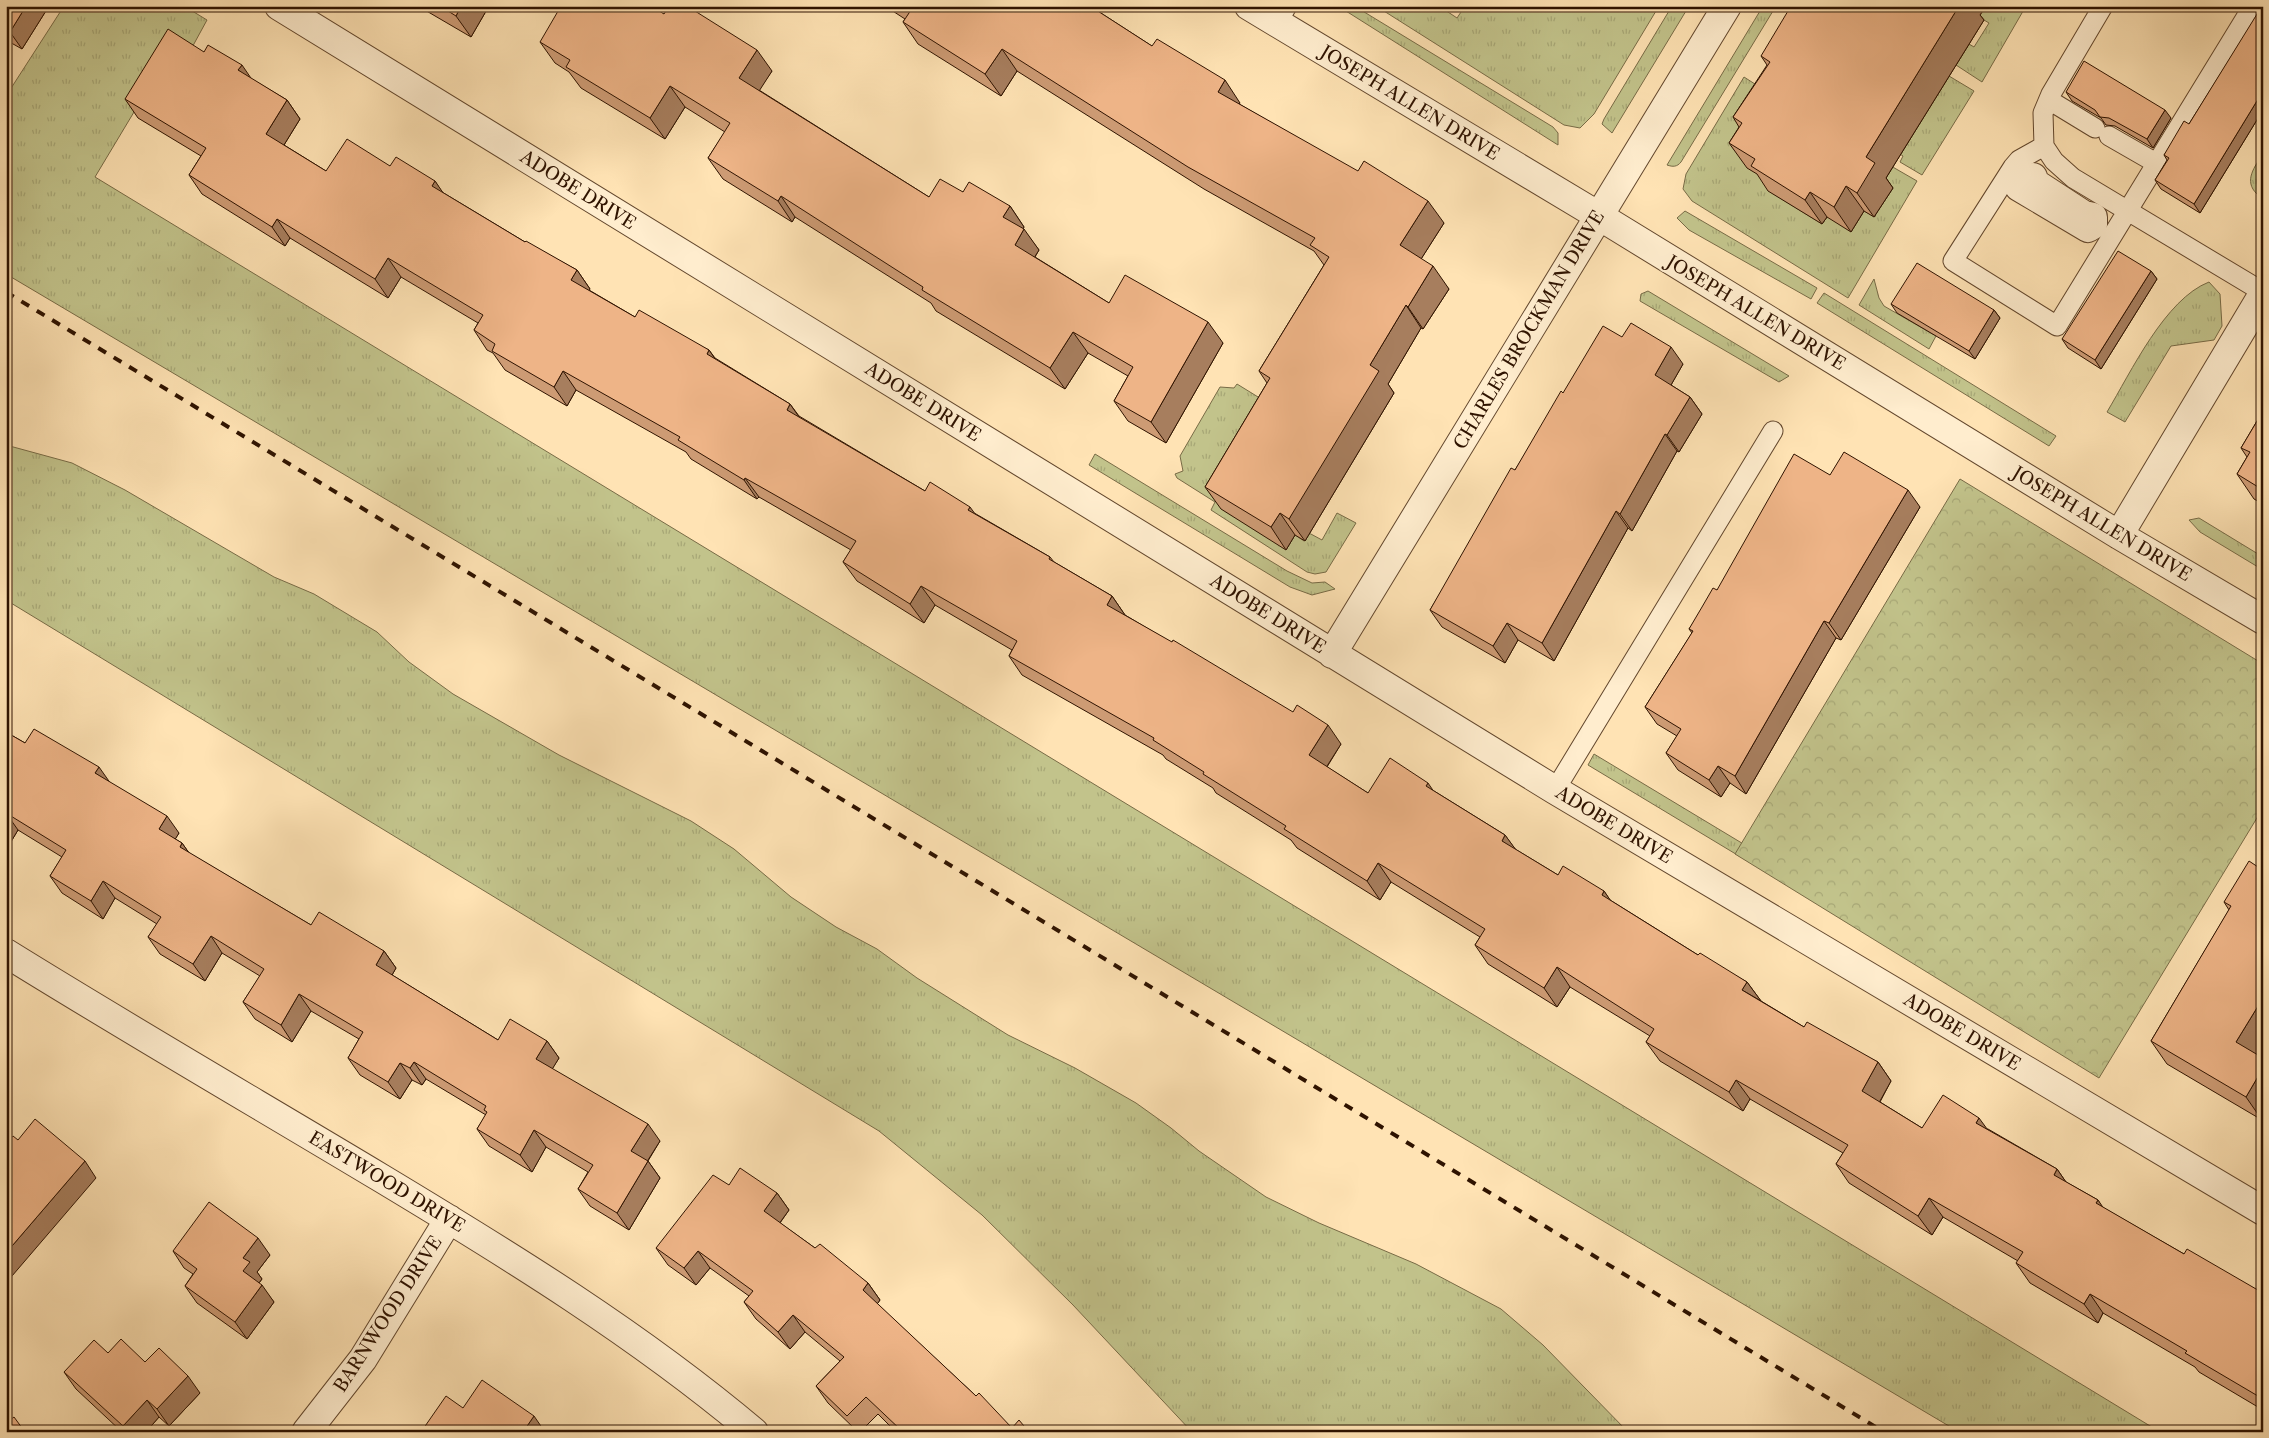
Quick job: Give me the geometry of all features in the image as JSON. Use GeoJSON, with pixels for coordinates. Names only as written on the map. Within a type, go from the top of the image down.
{"type":"FeatureCollection","features":[{"type":"Feature","properties":{"kind":"street","name":"JOSEPH ALLEN DRIVE"},"geometry":{"type":"LineString","coordinates":[[1249,6],[1282,15],[1599,216],[2118,535],[2263,620]]}},
{"type":"Feature","properties":{"kind":"street","name":"CHARLES BROCKMAN DRIVE"},"geometry":{"type":"LineString","coordinates":[[1332,654],[1727,6]]}},
{"type":"Feature","properties":{"kind":"street","name":"ADOBE DRIVE"},"geometry":{"type":"LineString","coordinates":[[284,8],[1555,790],[2263,1211]]}},
{"type":"Feature","properties":{"kind":"street"},"geometry":{"type":"LineString","coordinates":[[2118,535],[2263,293]]}},
{"type":"Feature","properties":{"kind":"street","name":"EASTWOOD DRIVE"},"geometry":{"type":"LineString","coordinates":[[8,957],[449,1219],[585,1306],[717,1401],[754,1432]]}},
{"type":"Feature","properties":{"kind":"street","name":"BARNWOOD DRIVE"},"geometry":{"type":"LineString","coordinates":[[306,1432],[363,1359],[449,1219]]}},
{"type":"Feature","properties":{"kind":"lane"},"geometry":{"type":"LineString","coordinates":[[2103,6],[2048,100],[2043,113],[2044,146],[2054,161],[2073,178],[2263,293]]}},
{"type":"Feature","properties":{"kind":"lane"},"geometry":{"type":"LineString","coordinates":[[2044,146],[2019,160],[2013,167],[1953,261],[2057,326],[2253,6]]}},
{"type":"Feature","properties":{"kind":"lane"},"geometry":{"type":"LineString","coordinates":[[2048,100],[2156,163]]}},
{"type":"Feature","properties":{"kind":"lane"},"geometry":{"type":"LineString","coordinates":[[1555,790],[1772,431]]}},
{"type":"Feature","properties":{"kind":"green space"},"geometry":{"type":"Polygon","coordinates":[[[64,6],[184,6],[207,20],[189,53],[167,57],[95,177],[2160,1432],[1959,1432],[6,274],[6,96],[64,6]]]}},
{"type":"Feature","properties":{"kind":"green space"},"geometry":{"type":"Polygon","coordinates":[[[1338,6],[1356,7],[1553,127],[1558,133],[1558,145],[1338,6]]]}},
{"type":"Feature","properties":{"kind":"green space"},"geometry":{"type":"Polygon","coordinates":[[[1376,6],[1439,6],[1457,18],[1465,6],[1659,6],[1594,114],[1580,128],[1564,125],[1376,6]]]}},
{"type":"Feature","properties":{"kind":"green space"},"geometry":{"type":"Polygon","coordinates":[[[1672,6],[1689,6],[1612,133],[1602,124],[1604,119],[1672,6]]]}},
{"type":"Feature","properties":{"kind":"green space"},"geometry":{"type":"Polygon","coordinates":[[[1763,6],[1776,6],[1681,162],[1675,166],[1667,165],[1763,6]]]}},
{"type":"Feature","properties":{"kind":"green space"},"geometry":{"type":"Polygon","coordinates":[[[1986,6],[2026,6],[1982,82],[1956,65],[1969,44],[1974,47],[1989,23],[1979,17],[1986,6]]]}},
{"type":"Feature","properties":{"kind":"green space"},"geometry":{"type":"Polygon","coordinates":[[[1944,73],[1974,91],[1922,175],[1900,162],[1903,156],[1900,154],[1945,82],[1944,73]]]}},
{"type":"Feature","properties":{"kind":"green space"},"geometry":{"type":"Polygon","coordinates":[[[1744,77],[1783,102],[1772,184],[1769,191],[1822,224],[1827,217],[1864,211],[1875,217],[1882,181],[1891,166],[1917,181],[1848,298],[1692,201],[1683,189],[1686,174],[1744,77]]]}},
{"type":"Feature","properties":{"kind":"green space"},"geometry":{"type":"Polygon","coordinates":[[[2263,154],[2263,188],[2257,194],[2251,184],[2251,179],[2254,169],[2263,154]]]}},
{"type":"Feature","properties":{"kind":"green space"},"geometry":{"type":"Polygon","coordinates":[[[1685,211],[1817,288],[1811,299],[1689,230],[1677,218],[1685,211]]]}},
{"type":"Feature","properties":{"kind":"green space"},"geometry":{"type":"Polygon","coordinates":[[[1874,279],[1879,298],[1884,306],[1936,336],[1929,349],[1859,305],[1874,279]]]}},
{"type":"Feature","properties":{"kind":"green space"},"geometry":{"type":"Polygon","coordinates":[[[2209,282],[2220,294],[2222,326],[2214,340],[2171,346],[2125,422],[2107,412],[2150,338],[2164,320],[2193,291],[2209,282]]]}},
{"type":"Feature","properties":{"kind":"green space"},"geometry":{"type":"Polygon","coordinates":[[[1648,291],[1789,376],[1779,382],[1640,301],[1641,294],[1648,291]]]}},
{"type":"Feature","properties":{"kind":"green space"},"geometry":{"type":"Polygon","coordinates":[[[1824,293],[2056,436],[2049,446],[1817,303],[1824,293]]]}},
{"type":"Feature","properties":{"kind":"green space"},"geometry":{"type":"Polygon","coordinates":[[[1237,384],[1310,429],[1286,549],[1295,535],[1304,541],[1309,533],[1322,540],[1337,513],[1356,523],[1326,572],[1315,574],[1307,572],[1211,510],[1215,502],[1177,478],[1175,474],[1183,471],[1180,456],[1220,387],[1234,388],[1237,384]]]}},
{"type":"Feature","properties":{"kind":"green space"},"geometry":{"type":"Polygon","coordinates":[[[6,445],[72,463],[125,490],[274,577],[314,594],[377,632],[409,662],[453,694],[559,755],[691,821],[734,849],[791,897],[836,927],[877,949],[917,978],[1008,1035],[1075,1068],[1136,1103],[1199,1151],[1266,1197],[1319,1223],[1416,1264],[1501,1309],[1543,1345],[1628,1432],[1192,1432],[1073,1305],[982,1215],[879,1131],[6,600],[6,445]]]}},
{"type":"Feature","properties":{"kind":"green space"},"geometry":{"type":"Polygon","coordinates":[[[1095,454],[1287,571],[1312,583],[1325,582],[1335,589],[1312,595],[1290,587],[1089,465],[1095,454]]]}},
{"type":"Feature","properties":{"kind":"green space"},"geometry":{"type":"Polygon","coordinates":[[[1960,479],[2263,664],[2263,808],[2099,1078],[1735,854],[1960,479]]]}},
{"type":"Feature","properties":{"kind":"green space"},"geometry":{"type":"Polygon","coordinates":[[[2199,518],[2263,557],[2263,570],[2200,532],[2189,520],[2199,518]]]}},
{"type":"Feature","properties":{"kind":"green space"},"geometry":{"type":"Polygon","coordinates":[[[1594,754],[1755,851],[1749,862],[1588,765],[1594,754]]]}},
{"type":"Feature","properties":{"kind":"building"},"geometry":{"type":"Polygon","coordinates":[[[6,6],[26,6],[10,32],[6,30],[6,6]]]}},
{"type":"Feature","properties":{"kind":"building"},"geometry":{"type":"Polygon","coordinates":[[[440,6],[461,6],[456,16],[440,6]]]}},
{"type":"Feature","properties":{"kind":"building"},"geometry":{"type":"Polygon","coordinates":[[[561,6],[651,6],[664,14],[669,6],[687,6],[757,50],[739,78],[929,197],[940,179],[963,192],[969,182],[1010,206],[1003,217],[1024,229],[1015,245],[1109,303],[1125,275],[1208,322],[1151,422],[1114,401],[1133,367],[1073,332],[1050,368],[922,290],[923,287],[781,196],[778,201],[708,158],[730,123],[670,86],[650,118],[566,67],[570,60],[540,42],[561,6]]]}},
{"type":"Feature","properties":{"kind":"building"},"geometry":{"type":"Polygon","coordinates":[[[905,6],[1090,6],[1152,46],[1157,39],[1225,80],[1218,92],[1358,171],[1364,161],[1428,201],[1400,245],[1433,266],[1408,307],[1406,305],[1370,365],[1379,371],[1289,519],[1280,513],[1271,527],[1205,487],[1270,378],[1259,371],[1329,257],[1310,245],[1315,238],[1188,167],[1002,49],[985,74],[903,22],[911,10],[905,6]]]}},
{"type":"Feature","properties":{"kind":"building"},"geometry":{"type":"Polygon","coordinates":[[[1791,6],[1959,6],[1866,157],[1875,163],[1857,193],[1846,186],[1834,207],[1810,192],[1805,200],[1751,166],[1755,159],[1729,143],[1742,123],[1733,117],[1770,62],[1761,56],[1791,6]]]}},
{"type":"Feature","properties":{"kind":"building"},"geometry":{"type":"Polygon","coordinates":[[[2262,6],[2263,91],[2194,204],[2155,180],[2169,158],[2164,155],[2184,121],[2189,124],[2262,6]]]}},
{"type":"Feature","properties":{"kind":"building"},"geometry":{"type":"Polygon","coordinates":[[[168,29],[204,52],[208,45],[242,65],[238,70],[287,100],[266,134],[326,171],[347,139],[390,166],[396,157],[435,181],[432,186],[525,242],[577,270],[571,280],[635,317],[639,310],[709,350],[707,354],[790,404],[787,410],[925,491],[930,482],[970,507],[968,510],[1050,557],[1049,559],[1112,596],[1107,605],[1172,642],[1173,640],[1293,712],[1297,705],[1328,725],[1309,755],[1368,793],[1390,758],[1428,783],[1426,786],[1505,835],[1502,841],[1558,875],[1563,866],[1604,891],[1602,895],[1698,955],[1700,953],[1747,982],[1742,990],[1804,1027],[1807,1022],[1878,1062],[1862,1091],[1922,1128],[1943,1095],[1979,1118],[1976,1123],[2057,1169],[2054,1175],[2098,1200],[2096,1203],[2184,1254],[2187,1249],[2263,1293],[2263,1399],[2185,1353],[2187,1351],[2090,1294],[2084,1304],[2016,1263],[2023,1252],[1929,1198],[1918,1216],[1836,1164],[1848,1145],[1736,1080],[1729,1092],[1646,1042],[1654,1029],[1557,967],[1544,988],[1475,945],[1485,929],[1378,863],[1367,881],[1284,829],[1286,826],[1203,774],[1204,772],[1153,740],[1154,738],[1009,656],[1017,641],[921,586],[910,604],[843,562],[856,541],[745,478],[744,480],[678,440],[680,437],[563,371],[554,387],[492,351],[495,344],[474,330],[483,315],[388,258],[375,279],[277,219],[272,227],[189,175],[206,148],[125,99],[168,29]]]}},
{"type":"Feature","properties":{"kind":"building"},"geometry":{"type":"Polygon","coordinates":[[[2084,61],[2165,110],[2147,139],[2109,118],[2100,117],[2095,110],[2066,92],[2084,61]]]}},
{"type":"Feature","properties":{"kind":"building"},"geometry":{"type":"Polygon","coordinates":[[[2118,251],[2151,271],[2095,360],[2062,339],[2118,251]]]}},
{"type":"Feature","properties":{"kind":"building"},"geometry":{"type":"Polygon","coordinates":[[[1917,263],[1994,310],[1969,351],[1891,304],[1917,263]]]}},
{"type":"Feature","properties":{"kind":"building"},"geometry":{"type":"Polygon","coordinates":[[[1631,323],[1671,347],[1655,375],[1690,397],[1667,435],[1665,434],[1620,514],[1616,511],[1542,643],[1507,623],[1493,646],[1430,610],[1511,468],[1515,470],[1561,391],[1563,393],[1603,326],[1622,337],[1631,323]]]}},
{"type":"Feature","properties":{"kind":"building"},"geometry":{"type":"Polygon","coordinates":[[[2263,411],[2263,490],[2237,474],[2250,452],[2241,448],[2263,411]]]}},
{"type":"Feature","properties":{"kind":"building"},"geometry":{"type":"Polygon","coordinates":[[[1844,452],[1908,490],[1829,623],[1824,621],[1735,776],[1718,766],[1709,780],[1666,753],[1681,729],[1645,707],[1693,631],[1689,629],[1713,588],[1717,590],[1794,454],[1830,475],[1844,452]]]}},
{"type":"Feature","properties":{"kind":"building"},"geometry":{"type":"Polygon","coordinates":[[[2263,491],[2263,500],[2259,498],[2263,491]]]}},
{"type":"Feature","properties":{"kind":"building"},"geometry":{"type":"Polygon","coordinates":[[[34,729],[99,767],[95,773],[167,816],[159,829],[182,843],[180,847],[311,925],[319,912],[384,951],[376,965],[498,1040],[510,1019],[547,1041],[536,1059],[648,1124],[631,1151],[648,1161],[617,1213],[578,1189],[593,1165],[534,1130],[520,1155],[477,1129],[487,1112],[484,1110],[486,1106],[414,1062],[410,1068],[400,1063],[388,1082],[348,1058],[363,1032],[299,994],[281,1025],[243,1002],[264,969],[211,936],[193,964],[148,937],[161,917],[103,881],[91,901],[50,876],[66,850],[6,813],[6,732],[25,743],[34,729]]]}},
{"type":"Feature","properties":{"kind":"building"},"geometry":{"type":"Polygon","coordinates":[[[2263,859],[2263,998],[2236,1042],[2263,1058],[2263,1068],[2246,1097],[2151,1041],[2231,906],[2224,902],[2249,861],[2258,867],[2263,859]]]}},
{"type":"Feature","properties":{"kind":"building"},"geometry":{"type":"Polygon","coordinates":[[[35,1119],[85,1161],[6,1253],[6,1144],[13,1136],[18,1140],[35,1119]]]}},
{"type":"Feature","properties":{"kind":"building"},"geometry":{"type":"Polygon","coordinates":[[[740,1168],[777,1193],[764,1211],[815,1248],[820,1244],[868,1283],[863,1290],[976,1396],[979,1393],[1012,1428],[1019,1420],[1029,1432],[903,1432],[866,1397],[847,1416],[816,1386],[844,1357],[793,1315],[778,1332],[744,1302],[753,1291],[698,1251],[684,1268],[656,1248],[713,1175],[729,1185],[740,1168]]]}},
{"type":"Feature","properties":{"kind":"building"},"geometry":{"type":"Polygon","coordinates":[[[209,1202],[258,1238],[243,1258],[250,1262],[243,1271],[262,1285],[235,1322],[185,1286],[197,1269],[173,1251],[209,1202]]]}},
{"type":"Feature","properties":{"kind":"building"},"geometry":{"type":"Polygon","coordinates":[[[121,1339],[145,1362],[159,1348],[188,1376],[157,1409],[147,1400],[123,1426],[64,1372],[94,1340],[108,1353],[121,1339]]]}},
{"type":"Feature","properties":{"kind":"building"},"geometry":{"type":"Polygon","coordinates":[[[482,1380],[534,1416],[523,1432],[421,1432],[446,1396],[463,1408],[482,1380]]]}},
{"type":"Feature","properties":{"kind":"building"},"geometry":{"type":"Polygon","coordinates":[[[14,1417],[25,1432],[6,1432],[6,1423],[14,1417]]]}},
{"type":"Feature","properties":{"kind":"railway"},"geometry":{"type":"LineString","coordinates":[[6,292],[1884,1432]]}}]}
